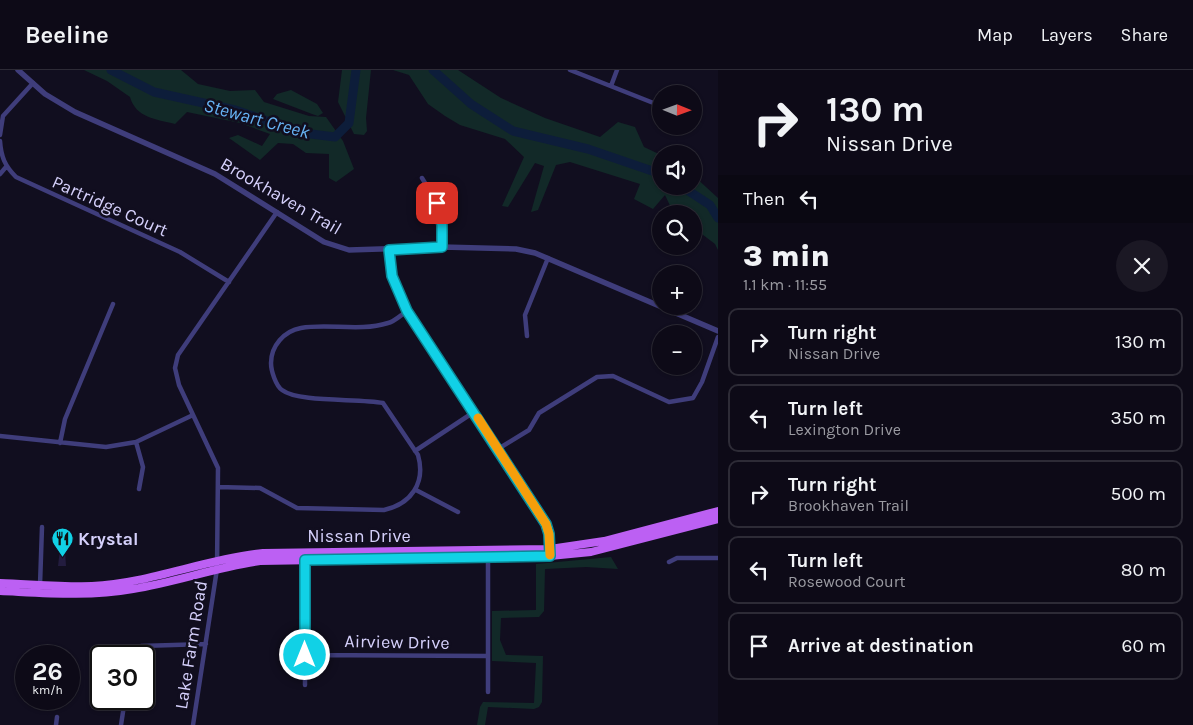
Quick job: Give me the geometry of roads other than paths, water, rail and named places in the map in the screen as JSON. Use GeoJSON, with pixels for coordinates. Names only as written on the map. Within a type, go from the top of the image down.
{"type":"FeatureCollection","features":[{"type":"Feature","properties":{"kind":"main road","name":"Nissan Drive"},"geometry":{"type":"LineString","coordinates":[[0,583],[92,586],[217,565],[260,561],[488,559],[550,552],[604,541],[718,511]]}},
{"type":"Feature","properties":{"kind":"main road","name":"Nissan Drive"},"geometry":{"type":"LineString","coordinates":[[0,591],[102,593],[134,589],[217,565],[238,556],[289,552],[591,552],[718,519]]}},
{"type":"Feature","properties":{"kind":"street","name":"Brookhaven Trail"},"geometry":{"type":"LineString","coordinates":[[18,70],[45,94],[75,112],[215,174],[332,245],[349,250],[442,247],[516,249],[548,258],[718,331]]}},
{"type":"Feature","properties":{"kind":"street"},"geometry":{"type":"LineString","coordinates":[[570,70],[652,102]]}},
{"type":"Feature","properties":{"kind":"street"},"geometry":{"type":"LineString","coordinates":[[611,86],[617,70]]}},
{"type":"Feature","properties":{"kind":"street"},"geometry":{"type":"LineString","coordinates":[[0,135],[3,116],[33,83]]}},
{"type":"Feature","properties":{"kind":"street"},"geometry":{"type":"LineString","coordinates":[[0,141],[1,154],[6,167],[0,174]]}},
{"type":"Feature","properties":{"kind":"street","name":"Partridge Court"},"geometry":{"type":"LineString","coordinates":[[6,167],[16,177],[44,192],[180,252],[229,282]]}},
{"type":"Feature","properties":{"kind":"street"},"geometry":{"type":"LineString","coordinates":[[422,178],[437,203],[442,225],[442,247]]}},
{"type":"Feature","properties":{"kind":"street"},"geometry":{"type":"LineString","coordinates":[[229,282],[277,212]]}},
{"type":"Feature","properties":{"kind":"street"},"geometry":{"type":"LineString","coordinates":[[389,250],[392,276],[407,311],[546,524],[550,552]]}},
{"type":"Feature","properties":{"kind":"street"},"geometry":{"type":"LineString","coordinates":[[527,336],[525,315],[548,258]]}},
{"type":"Feature","properties":{"kind":"street","name":"Lake Farm Road"},"geometry":{"type":"LineString","coordinates":[[193,725],[217,565],[218,468],[179,385],[176,368],[178,355],[229,282]]}},
{"type":"Feature","properties":{"kind":"street"},"geometry":{"type":"LineString","coordinates":[[60,443],[65,419],[113,304]]}},
{"type":"Feature","properties":{"kind":"street"},"geometry":{"type":"LineString","coordinates":[[218,487],[260,488],[297,508],[384,510],[398,507],[416,490],[421,465],[415,451],[383,403],[367,400],[297,397],[281,390],[274,377],[271,364],[277,343],[284,336],[301,328],[358,328],[389,323],[407,311]]}},
{"type":"Feature","properties":{"kind":"street"},"geometry":{"type":"LineString","coordinates":[[498,449],[529,430],[539,413],[597,376],[613,376],[669,402],[693,398],[702,382],[718,337]]}},
{"type":"Feature","properties":{"kind":"street"},"geometry":{"type":"LineString","coordinates":[[415,451],[474,412]]}},
{"type":"Feature","properties":{"kind":"street"},"geometry":{"type":"LineString","coordinates":[[0,436],[106,448],[136,442],[193,415]]}},
{"type":"Feature","properties":{"kind":"street"},"geometry":{"type":"LineString","coordinates":[[136,442],[143,467],[140,489]]}},
{"type":"Feature","properties":{"kind":"street"},"geometry":{"type":"LineString","coordinates":[[416,490],[458,512]]}},
{"type":"Feature","properties":{"kind":"street"},"geometry":{"type":"LineString","coordinates":[[40,593],[42,527]]}},
{"type":"Feature","properties":{"kind":"street"},"geometry":{"type":"LineString","coordinates":[[669,562],[677,558],[718,558]]}},
{"type":"Feature","properties":{"kind":"street"},"geometry":{"type":"LineString","coordinates":[[488,559],[488,692]]}},
{"type":"Feature","properties":{"kind":"street"},"geometry":{"type":"LineString","coordinates":[[305,560],[305,685]]}},
{"type":"Feature","properties":{"kind":"street"},"geometry":{"type":"LineString","coordinates":[[155,646],[206,644]]}},
{"type":"Feature","properties":{"kind":"street","name":"Airview Drive"},"geometry":{"type":"LineString","coordinates":[[305,655],[488,656]]}},
{"type":"Feature","properties":{"kind":"street"},"geometry":{"type":"LineString","coordinates":[[121,725],[123,710]]}},
{"type":"Feature","properties":{"kind":"street"},"geometry":{"type":"LineString","coordinates":[[56,725],[57,717]]}},
{"type":"Feature","properties":{"kind":"waterway","name":"Stewart Creek"},"geometry":{"type":"LineString","coordinates":[[111,70],[154,92],[235,110],[303,133],[335,137],[349,123],[356,70]]}},
{"type":"Feature","properties":{"kind":"waterway","name":"Stewart Creek"},"geometry":{"type":"LineString","coordinates":[[433,70],[471,104],[513,131],[588,149],[652,171]]}},
{"type":"Feature","properties":{"kind":"waterway","name":"Stewart Creek"},"geometry":{"type":"LineString","coordinates":[[695,195],[710,205],[718,218]]}},
{"type":"Feature","properties":{"kind":"place","name":"Krystal"},"geometry":{"type":"Point","coordinates":[62,558]}}]}
